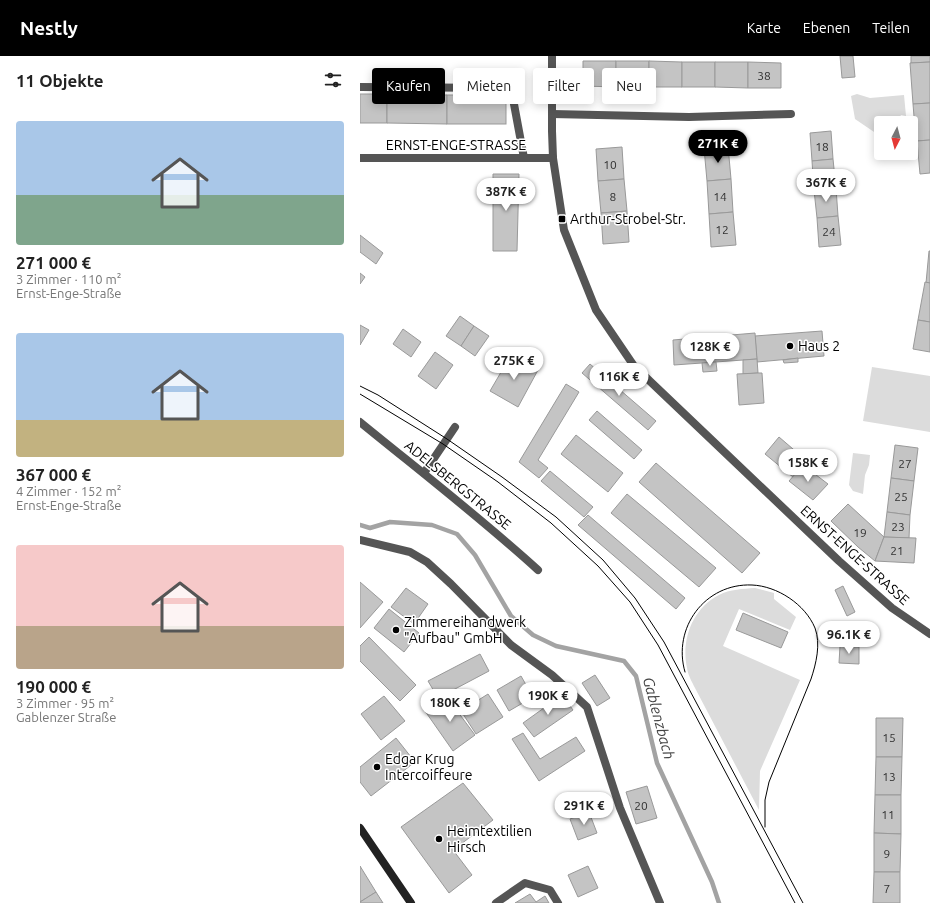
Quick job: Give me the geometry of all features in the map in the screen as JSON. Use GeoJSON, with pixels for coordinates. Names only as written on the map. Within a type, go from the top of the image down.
{"type":"FeatureCollection","features":[{"type":"Feature","properties":{"kind":"main road"},"geometry":{"type":"LineString","coordinates":[[360,828],[411,903]]}},
{"type":"Feature","properties":{"kind":"street","name":"ERNST-ENGE-STRASSE"},"geometry":{"type":"LineString","coordinates":[[552,56],[553,158],[564,230],[596,310],[634,366],[839,561],[892,608],[930,634]]}},
{"type":"Feature","properties":{"kind":"street"},"geometry":{"type":"LineString","coordinates":[[360,87],[512,88],[524,158]]}},
{"type":"Feature","properties":{"kind":"street"},"geometry":{"type":"LineString","coordinates":[[552,114],[689,117],[791,114]]}},
{"type":"Feature","properties":{"kind":"street","name":"ERNST-ENGE-STRASSE"},"geometry":{"type":"LineString","coordinates":[[360,158],[553,158]]}},
{"type":"Feature","properties":{"kind":"street","name":"ADELSBERGSTRASSE"},"geometry":{"type":"LineString","coordinates":[[360,422],[424,473],[538,570]]}},
{"type":"Feature","properties":{"kind":"street"},"geometry":{"type":"LineString","coordinates":[[424,473],[455,427]]}},
{"type":"Feature","properties":{"kind":"street"},"geometry":{"type":"LineString","coordinates":[[360,540],[388,548],[410,552],[427,562],[451,584],[511,645],[552,675],[587,707],[620,808],[660,903]]}},
{"type":"Feature","properties":{"kind":"street"},"geometry":{"type":"LineString","coordinates":[[496,903],[525,883],[550,890],[558,903]]}},
{"type":"Feature","properties":{"kind":"shaded area"},"geometry":{"type":"Polygon","coordinates":[[[857,94],[870,98],[904,95],[906,116],[874,116],[874,132],[855,119],[851,96],[857,94]]]}},
{"type":"Feature","properties":{"kind":"shaded area"},"geometry":{"type":"Polygon","coordinates":[[[872,367],[930,376],[930,432],[863,421],[872,367]]]}},
{"type":"Feature","properties":{"kind":"shaded area"},"geometry":{"type":"Polygon","coordinates":[[[853,453],[870,455],[869,465],[865,475],[863,494],[853,491],[849,485],[853,453]]]}},
{"type":"Feature","properties":{"kind":"shaded area"},"geometry":{"type":"Polygon","coordinates":[[[755,588],[774,593],[774,599],[796,617],[790,630],[739,609],[723,646],[800,680],[760,771],[759,810],[691,681],[686,657],[687,636],[695,617],[702,608],[723,593],[755,588]]]}},
{"type":"Feature","properties":{"kind":"building"},"geometry":{"type":"Polygon","coordinates":[[[840,56],[853,56],[855,77],[842,78],[840,56]]]}},
{"type":"Feature","properties":{"kind":"building"},"geometry":{"type":"Polygon","coordinates":[[[911,56],[930,56],[930,62],[911,63],[911,56]]]}},
{"type":"Feature","properties":{"kind":"building"},"geometry":{"type":"Polygon","coordinates":[[[583,61],[616,61],[616,68],[602,68],[602,87],[594,86],[594,68],[583,68],[583,61]]]}},
{"type":"Feature","properties":{"kind":"building"},"geometry":{"type":"Polygon","coordinates":[[[616,61],[649,61],[649,68],[616,68],[616,61]]]}},
{"type":"Feature","properties":{"kind":"building"},"geometry":{"type":"Polygon","coordinates":[[[649,61],[682,62],[682,87],[656,87],[656,68],[649,68],[649,61]]]}},
{"type":"Feature","properties":{"kind":"building"},"geometry":{"type":"Polygon","coordinates":[[[682,62],[715,62],[715,87],[682,87],[682,62]]]}},
{"type":"Feature","properties":{"kind":"building"},"geometry":{"type":"Polygon","coordinates":[[[715,62],[748,62],[748,88],[715,87],[715,62]]]}},
{"type":"Feature","properties":{"kind":"building"},"geometry":{"type":"Polygon","coordinates":[[[748,62],[781,63],[781,88],[748,88],[748,62]]]}},
{"type":"Feature","properties":{"kind":"building"},"geometry":{"type":"Polygon","coordinates":[[[930,62],[930,103],[913,104],[910,63],[930,62]]]}},
{"type":"Feature","properties":{"kind":"building"},"geometry":{"type":"Polygon","coordinates":[[[360,94],[372,94],[372,104],[387,104],[387,123],[360,123],[360,94]]]}},
{"type":"Feature","properties":{"kind":"building"},"geometry":{"type":"Polygon","coordinates":[[[445,95],[447,95],[447,124],[387,123],[387,104],[445,104],[445,95]]]}},
{"type":"Feature","properties":{"kind":"building"},"geometry":{"type":"Polygon","coordinates":[[[447,95],[453,95],[453,104],[506,104],[506,124],[447,124],[447,95]]]}},
{"type":"Feature","properties":{"kind":"building"},"geometry":{"type":"Polygon","coordinates":[[[930,103],[930,140],[918,141],[918,116],[914,116],[913,104],[930,103]]]}},
{"type":"Feature","properties":{"kind":"building"},"geometry":{"type":"Polygon","coordinates":[[[831,131],[833,159],[812,161],[810,133],[831,131]]]}},
{"type":"Feature","properties":{"kind":"building"},"geometry":{"type":"Polygon","coordinates":[[[930,140],[930,173],[920,174],[918,141],[930,140]]]}},
{"type":"Feature","properties":{"kind":"building"},"geometry":{"type":"Polygon","coordinates":[[[728,146],[731,179],[707,181],[704,148],[728,146]]]}},
{"type":"Feature","properties":{"kind":"building"},"geometry":{"type":"Polygon","coordinates":[[[622,147],[624,179],[598,181],[596,149],[622,147]]]}},
{"type":"Feature","properties":{"kind":"building"},"geometry":{"type":"Polygon","coordinates":[[[833,159],[836,188],[814,190],[812,161],[833,159]]]}},
{"type":"Feature","properties":{"kind":"building"},"geometry":{"type":"Polygon","coordinates":[[[493,174],[519,174],[517,251],[493,251],[493,174]]]}},
{"type":"Feature","properties":{"kind":"building"},"geometry":{"type":"Polygon","coordinates":[[[624,179],[627,211],[601,213],[598,181],[624,179]]]}},
{"type":"Feature","properties":{"kind":"building"},"geometry":{"type":"Polygon","coordinates":[[[731,179],[733,212],[709,214],[707,181],[731,179]]]}},
{"type":"Feature","properties":{"kind":"building"},"geometry":{"type":"Polygon","coordinates":[[[836,188],[838,216],[817,218],[814,190],[836,188]]]}},
{"type":"Feature","properties":{"kind":"building"},"geometry":{"type":"Polygon","coordinates":[[[627,211],[629,242],[603,244],[601,213],[627,211]]]}},
{"type":"Feature","properties":{"kind":"building"},"geometry":{"type":"Polygon","coordinates":[[[733,212],[736,245],[711,247],[709,214],[733,212]]]}},
{"type":"Feature","properties":{"kind":"building"},"geometry":{"type":"Polygon","coordinates":[[[838,216],[841,245],[819,247],[817,218],[838,216]]]}},
{"type":"Feature","properties":{"kind":"building"},"geometry":{"type":"Polygon","coordinates":[[[360,235],[383,253],[376,264],[360,252],[360,235]]]}},
{"type":"Feature","properties":{"kind":"building"},"geometry":{"type":"Polygon","coordinates":[[[929,251],[930,283],[926,283],[929,251]]]}},
{"type":"Feature","properties":{"kind":"building"},"geometry":{"type":"Polygon","coordinates":[[[360,273],[365,277],[360,284],[360,273]]]}},
{"type":"Feature","properties":{"kind":"building"},"geometry":{"type":"Polygon","coordinates":[[[925,282],[930,283],[930,322],[918,320],[925,282]]]}},
{"type":"Feature","properties":{"kind":"building"},"geometry":{"type":"Polygon","coordinates":[[[460,316],[474,326],[461,346],[446,336],[460,316]]]}},
{"type":"Feature","properties":{"kind":"building"},"geometry":{"type":"Polygon","coordinates":[[[918,320],[930,322],[930,352],[913,349],[918,320]]]}},
{"type":"Feature","properties":{"kind":"building"},"geometry":{"type":"Polygon","coordinates":[[[360,325],[369,330],[360,345],[360,325]]]}},
{"type":"Feature","properties":{"kind":"building"},"geometry":{"type":"Polygon","coordinates":[[[474,326],[489,336],[475,356],[461,346],[474,326]]]}},
{"type":"Feature","properties":{"kind":"building"},"geometry":{"type":"Polygon","coordinates":[[[403,329],[421,342],[411,357],[393,344],[403,329]]]}},
{"type":"Feature","properties":{"kind":"building","name":"Haus 2"},"geometry":{"type":"Polygon","coordinates":[[[822,331],[824,356],[757,362],[755,336],[822,331]]]}},
{"type":"Feature","properties":{"kind":"building"},"geometry":{"type":"Polygon","coordinates":[[[755,333],[757,359],[674,365],[673,340],[755,333]]]}},
{"type":"Feature","properties":{"kind":"building"},"geometry":{"type":"Polygon","coordinates":[[[435,352],[453,365],[436,389],[418,376],[435,352]]]}},
{"type":"Feature","properties":{"kind":"building"},"geometry":{"type":"Polygon","coordinates":[[[511,355],[538,370],[518,407],[490,391],[511,355]]]}},
{"type":"Feature","properties":{"kind":"building"},"geometry":{"type":"Polygon","coordinates":[[[798,358],[798,362],[784,363],[783,360],[798,358]]]}},
{"type":"Feature","properties":{"kind":"building"},"geometry":{"type":"Polygon","coordinates":[[[757,359],[758,373],[743,374],[743,360],[757,359]]]}},
{"type":"Feature","properties":{"kind":"building"},"geometry":{"type":"Polygon","coordinates":[[[716,362],[717,371],[703,372],[702,363],[716,362]]]}},
{"type":"Feature","properties":{"kind":"building"},"geometry":{"type":"Polygon","coordinates":[[[590,364],[656,421],[648,430],[582,373],[590,364]]]}},
{"type":"Feature","properties":{"kind":"building"},"geometry":{"type":"Polygon","coordinates":[[[762,373],[764,403],[739,405],[737,374],[762,373]]]}},
{"type":"Feature","properties":{"kind":"building"},"geometry":{"type":"Polygon","coordinates":[[[566,384],[579,392],[538,460],[548,468],[539,478],[519,462],[566,384]]]}},
{"type":"Feature","properties":{"kind":"building"},"geometry":{"type":"Polygon","coordinates":[[[597,411],[642,450],[634,459],[589,420],[597,411]]]}},
{"type":"Feature","properties":{"kind":"building"},"geometry":{"type":"Polygon","coordinates":[[[576,435],[623,473],[608,492],[561,454],[576,435]]]}},
{"type":"Feature","properties":{"kind":"building"},"geometry":{"type":"Polygon","coordinates":[[[779,437],[807,461],[793,477],[765,454],[779,437]]]}},
{"type":"Feature","properties":{"kind":"building"},"geometry":{"type":"Polygon","coordinates":[[[895,445],[918,448],[914,481],[891,478],[895,445]]]}},
{"type":"Feature","properties":{"kind":"building"},"geometry":{"type":"Polygon","coordinates":[[[656,463],[760,553],[742,573],[639,482],[656,463]]]}},
{"type":"Feature","properties":{"kind":"building"},"geometry":{"type":"Polygon","coordinates":[[[803,465],[828,484],[813,500],[789,481],[803,465]]]}},
{"type":"Feature","properties":{"kind":"building"},"geometry":{"type":"Polygon","coordinates":[[[550,471],[593,507],[584,517],[541,481],[550,471]]]}},
{"type":"Feature","properties":{"kind":"building"},"geometry":{"type":"Polygon","coordinates":[[[891,478],[914,481],[910,515],[887,512],[891,478]]]}},
{"type":"Feature","properties":{"kind":"building"},"geometry":{"type":"Polygon","coordinates":[[[627,494],[716,568],[699,587],[611,513],[627,494]]]}},
{"type":"Feature","properties":{"kind":"building"},"geometry":{"type":"Polygon","coordinates":[[[848,504],[884,537],[875,561],[831,521],[848,504]]]}},
{"type":"Feature","properties":{"kind":"building"},"geometry":{"type":"Polygon","coordinates":[[[887,512],[910,515],[909,538],[884,537],[887,512]]]}},
{"type":"Feature","properties":{"kind":"building"},"geometry":{"type":"Polygon","coordinates":[[[588,515],[685,598],[676,609],[578,525],[588,515]]]}},
{"type":"Feature","properties":{"kind":"building"},"geometry":{"type":"Polygon","coordinates":[[[884,537],[916,538],[914,563],[875,561],[884,537]]]}},
{"type":"Feature","properties":{"kind":"building"},"geometry":{"type":"Polygon","coordinates":[[[360,582],[383,602],[360,628],[360,582]]]}},
{"type":"Feature","properties":{"kind":"building"},"geometry":{"type":"Polygon","coordinates":[[[843,586],[855,612],[847,616],[835,590],[843,586]]]}},
{"type":"Feature","properties":{"kind":"building"},"geometry":{"type":"Polygon","coordinates":[[[406,588],[428,604],[414,624],[391,607],[406,588]]]}},
{"type":"Feature","properties":{"kind":"building","name":"Zimmereihandwerk \"Aufbau\" GmbH"},"geometry":{"type":"Polygon","coordinates":[[[389,609],[419,633],[404,652],[374,628],[389,609]]]}},
{"type":"Feature","properties":{"kind":"building"},"geometry":{"type":"Polygon","coordinates":[[[743,613],[788,632],[781,648],[736,630],[743,613]]]}},
{"type":"Feature","properties":{"kind":"building"},"geometry":{"type":"Polygon","coordinates":[[[369,637],[416,685],[400,701],[360,661],[360,646],[369,637]]]}},
{"type":"Feature","properties":{"kind":"building"},"geometry":{"type":"Polygon","coordinates":[[[840,646],[859,647],[859,664],[839,663],[840,646]]]}},
{"type":"Feature","properties":{"kind":"building"},"geometry":{"type":"Polygon","coordinates":[[[480,654],[489,671],[438,698],[428,681],[480,654]]]}},
{"type":"Feature","properties":{"kind":"building"},"geometry":{"type":"Polygon","coordinates":[[[595,675],[610,698],[597,706],[582,683],[595,675]]]}},
{"type":"Feature","properties":{"kind":"building"},"geometry":{"type":"Polygon","coordinates":[[[521,676],[533,697],[509,711],[497,690],[521,676]]]}},
{"type":"Feature","properties":{"kind":"building"},"geometry":{"type":"Polygon","coordinates":[[[488,694],[503,717],[476,734],[461,711],[488,694]]]}},
{"type":"Feature","properties":{"kind":"building"},"geometry":{"type":"Polygon","coordinates":[[[562,695],[573,710],[534,737],[523,723],[562,695]]]}},
{"type":"Feature","properties":{"kind":"building"},"geometry":{"type":"Polygon","coordinates":[[[384,696],[405,721],[381,740],[361,714],[384,696]]]}},
{"type":"Feature","properties":{"kind":"building"},"geometry":{"type":"Polygon","coordinates":[[[446,696],[475,735],[453,751],[425,711],[446,696]]]}},
{"type":"Feature","properties":{"kind":"building"},"geometry":{"type":"Polygon","coordinates":[[[876,718],[903,718],[902,757],[876,757],[876,718]]]}},
{"type":"Feature","properties":{"kind":"building"},"geometry":{"type":"Polygon","coordinates":[[[523,733],[540,759],[576,737],[585,751],[539,781],[512,739],[523,733]]]}},
{"type":"Feature","properties":{"kind":"building"},"geometry":{"type":"Polygon","coordinates":[[[396,738],[415,762],[371,796],[360,782],[360,767],[396,738]]]}},
{"type":"Feature","properties":{"kind":"building"},"geometry":{"type":"Polygon","coordinates":[[[876,757],[902,757],[901,795],[875,795],[876,757]]]}},
{"type":"Feature","properties":{"kind":"building"},"geometry":{"type":"Polygon","coordinates":[[[463,783],[493,820],[453,850],[472,875],[449,893],[401,827],[463,783]]]}},
{"type":"Feature","properties":{"kind":"building"},"geometry":{"type":"Polygon","coordinates":[[[647,786],[657,818],[636,824],[626,792],[647,786]]]}},
{"type":"Feature","properties":{"kind":"building"},"geometry":{"type":"Polygon","coordinates":[[[875,795],[901,795],[901,834],[874,833],[875,795]]]}},
{"type":"Feature","properties":{"kind":"building"},"geometry":{"type":"Polygon","coordinates":[[[589,812],[597,833],[578,840],[570,819],[589,812]]]}},
{"type":"Feature","properties":{"kind":"building"},"geometry":{"type":"Polygon","coordinates":[[[874,833],[901,834],[900,872],[874,872],[874,833]]]}},
{"type":"Feature","properties":{"kind":"building"},"geometry":{"type":"Polygon","coordinates":[[[360,866],[376,892],[360,902],[360,866]]]}},
{"type":"Feature","properties":{"kind":"building"},"geometry":{"type":"Polygon","coordinates":[[[588,866],[598,888],[578,897],[568,875],[588,866]]]}},
{"type":"Feature","properties":{"kind":"building"},"geometry":{"type":"Polygon","coordinates":[[[874,872],[900,872],[900,903],[873,903],[874,872]]]}},
{"type":"Feature","properties":{"kind":"building"},"geometry":{"type":"Polygon","coordinates":[[[376,892],[383,903],[360,903],[360,902],[376,892]]]}},
{"type":"Feature","properties":{"kind":"building"},"geometry":{"type":"Polygon","coordinates":[[[530,894],[536,902],[545,896],[549,903],[515,903],[530,894]]]}},
{"type":"Feature","properties":{"kind":"waterway","name":"Gablenzbach"},"geometry":{"type":"LineString","coordinates":[[360,525],[370,528],[390,522],[432,525],[457,534],[475,555],[511,616],[533,635],[556,646],[624,661],[636,676],[657,763],[712,882],[719,903]]}},
{"type":"Feature","properties":{"kind":"tram line"},"geometry":{"type":"LineString","coordinates":[[360,386],[378,395],[447,439],[502,477],[556,517],[603,560],[635,598],[664,642],[803,903]]}},
{"type":"Feature","properties":{"kind":"tram line"},"geometry":{"type":"LineString","coordinates":[[360,394],[443,444],[498,482],[551,523],[598,566],[630,602],[658,645],[795,903]]}},
{"type":"Feature","properties":{"kind":"tram line"},"geometry":{"type":"LineString","coordinates":[[685,672],[682,656],[683,640],[688,625],[696,611],[707,600],[720,592],[735,586],[761,586],[780,593],[797,604],[804,611],[815,628],[818,641],[815,667],[769,782],[765,800],[765,827]]}},
{"type":"Feature","properties":{"kind":"place","name":"Arthur-Strobel-Str."},"geometry":{"type":"Point","coordinates":[562,219]}},
{"type":"Feature","properties":{"kind":"place","name":"Haus 2"},"geometry":{"type":"Point","coordinates":[790,346]}},
{"type":"Feature","properties":{"kind":"place","name":"Zimmereihandwerk \"Aufbau\" GmbH"},"geometry":{"type":"Point","coordinates":[396,630]}},
{"type":"Feature","properties":{"kind":"place","name":"Edgar Krug Intercoiffeure"},"geometry":{"type":"Point","coordinates":[377,767]}},
{"type":"Feature","properties":{"kind":"place","name":"Heimtextilien Hirsch"},"geometry":{"type":"Point","coordinates":[439,839]}}]}
